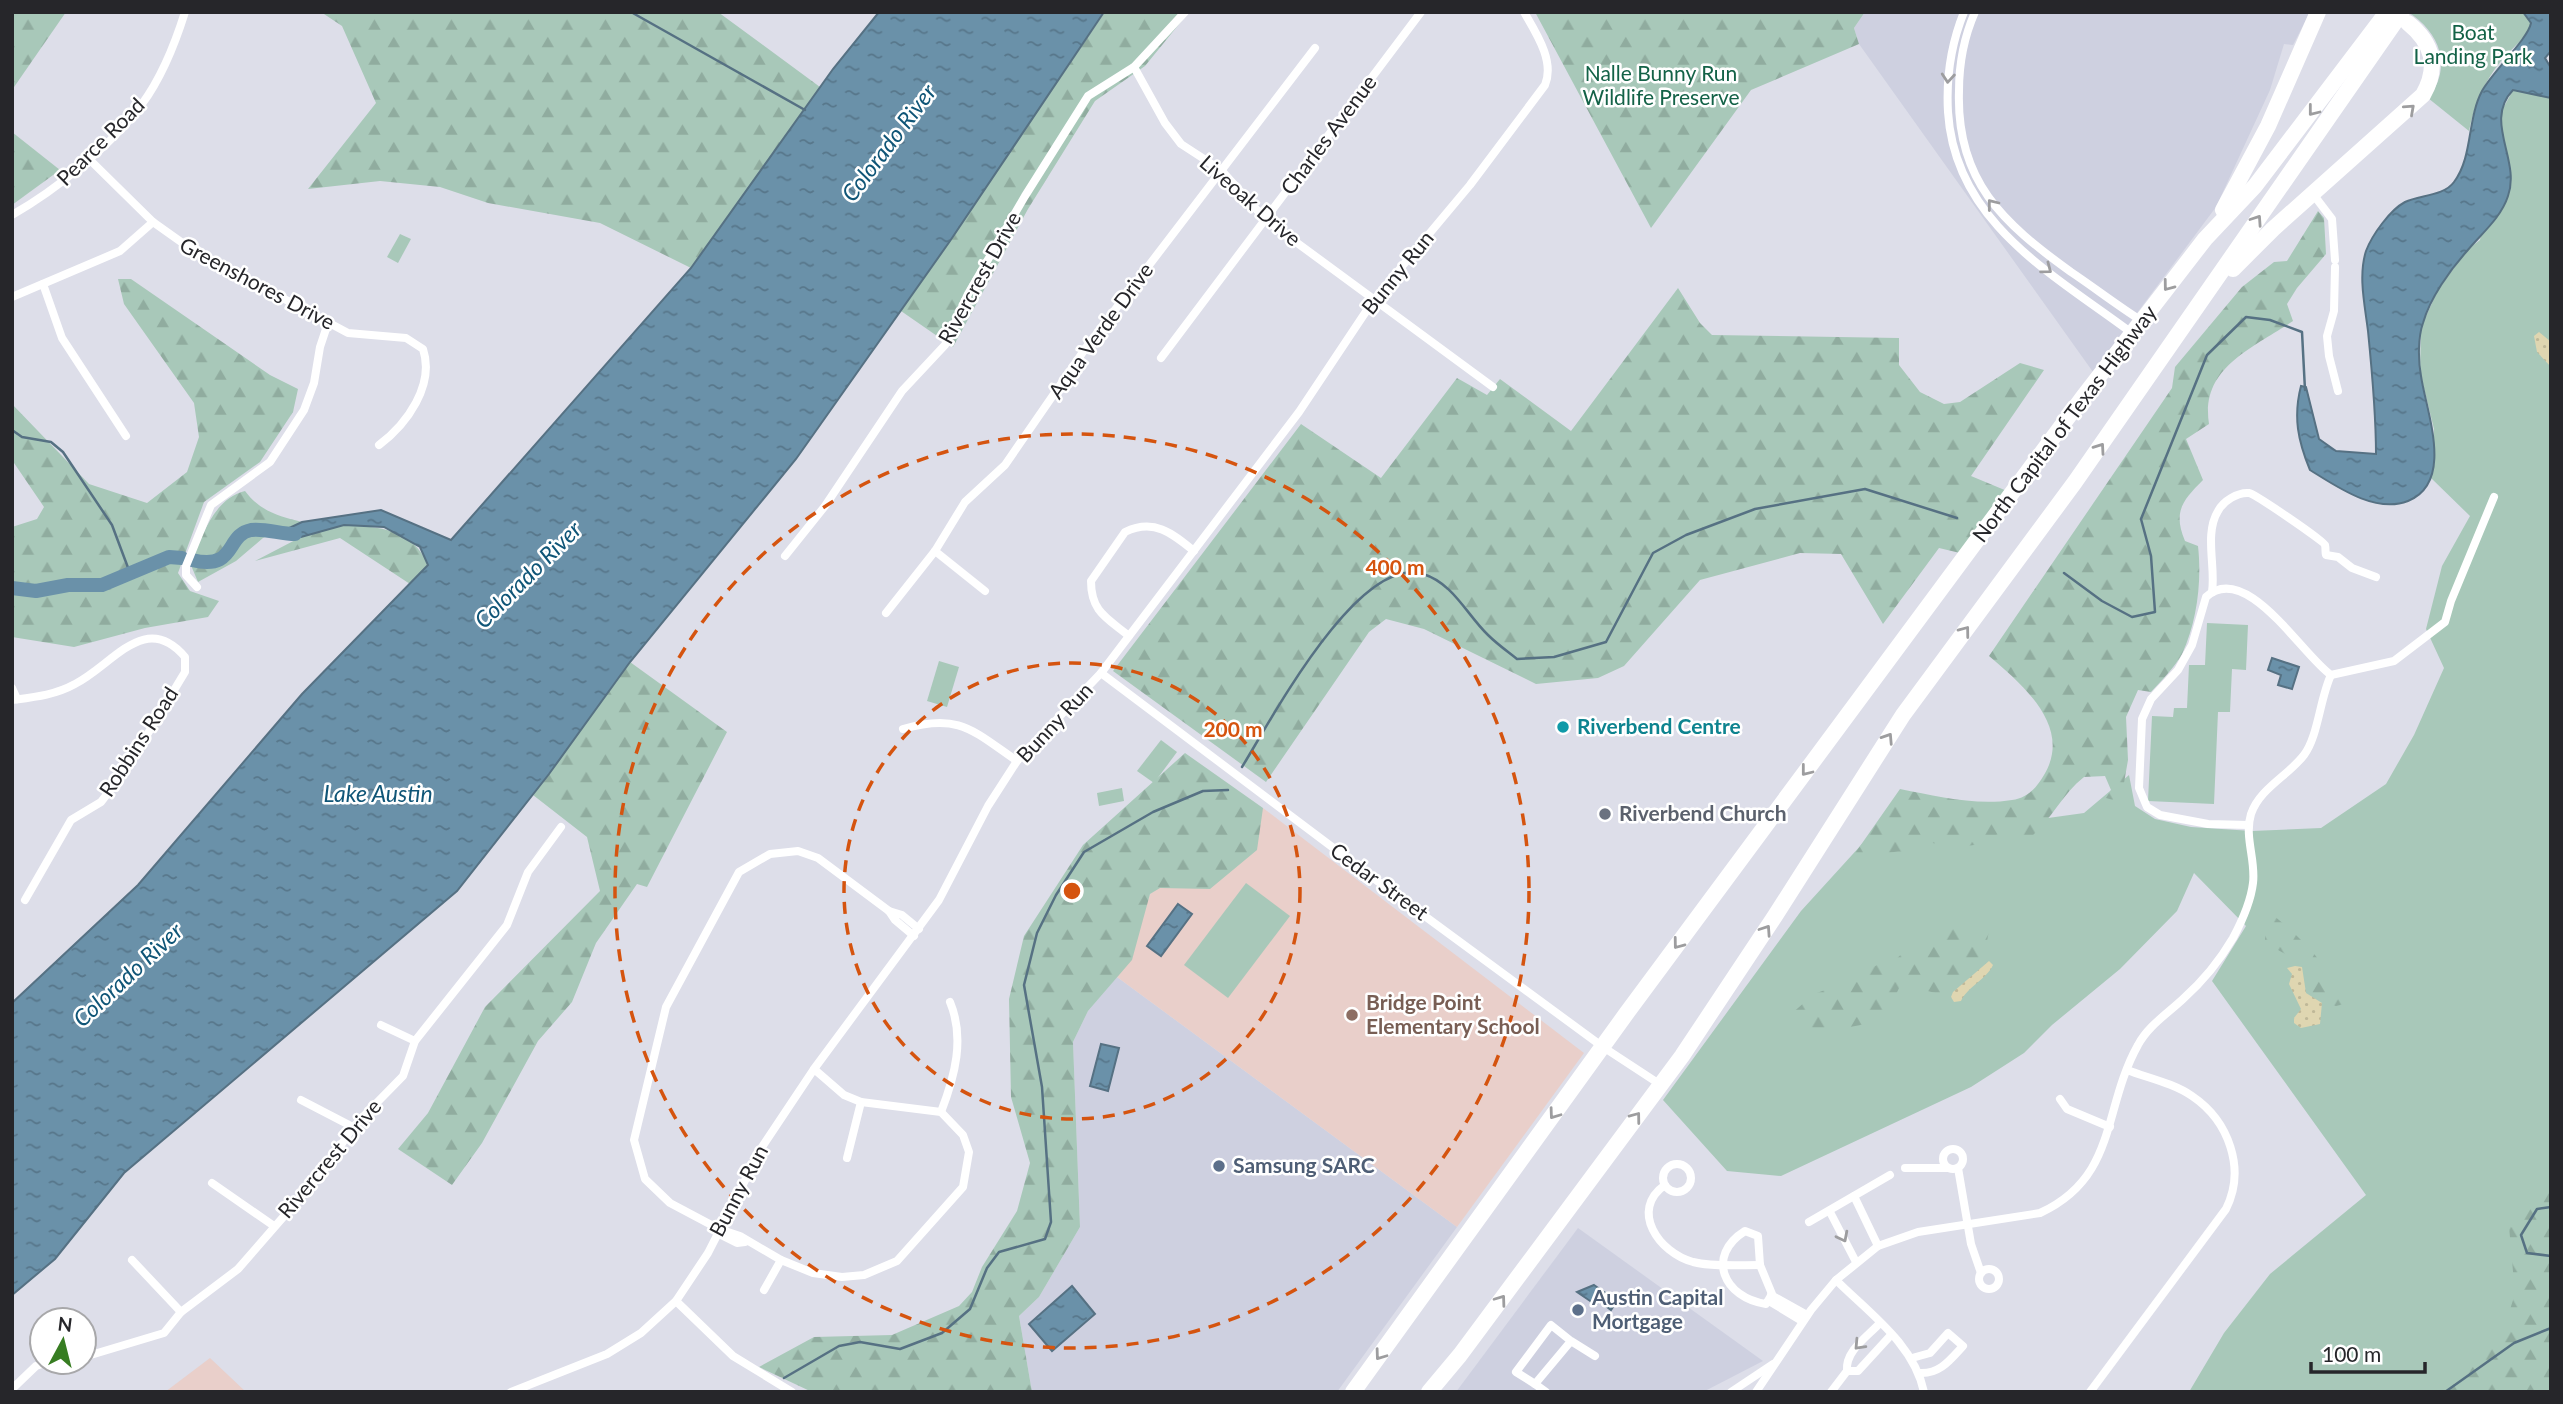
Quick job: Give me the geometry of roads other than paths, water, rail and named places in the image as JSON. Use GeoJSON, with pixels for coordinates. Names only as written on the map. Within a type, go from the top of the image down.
{"type":"FeatureCollection","features":[{"type":"Feature","properties":{"kind":"highway"},"geometry":{"type":"LineString","coordinates":[[2205,239],[2235,190],[2318,12]]}},
{"type":"Feature","properties":{"kind":"highway","name":"North Capital of Texas Highway"},"geometry":{"type":"LineString","coordinates":[[1430,1391],[1460,1355],[1661,1085],[1775,916],[1903,715],[2207,296],[2360,60],[2387,12]]}},
{"type":"Feature","properties":{"kind":"highway"},"geometry":{"type":"LineString","coordinates":[[2207,296],[2273,229],[2423,96],[2433,72],[2431,54],[2423,36],[2405,18]]}},
{"type":"Feature","properties":{"kind":"highway","name":"North Capital of Texas Highway"},"geometry":{"type":"LineString","coordinates":[[1353,1392],[1752,843],[2137,327],[2205,239],[2255,186],[2360,60],[2405,18]]}},
{"type":"Feature","properties":{"kind":"street","name":"Pearce Road"},"geometry":{"type":"LineString","coordinates":[[12,215],[43,198],[89,159],[142,105],[163,69],[185,12]]}},
{"type":"Feature","properties":{"kind":"street","name":"Rivercrest Drive"},"geometry":{"type":"LineString","coordinates":[[785,555],[825,506],[901,391],[945,345],[968,294],[1088,96],[1134,67],[1185,12]]}},
{"type":"Feature","properties":{"kind":"street","name":"Charles Avenue"},"geometry":{"type":"LineString","coordinates":[[1161,358],[1421,12]]}},
{"type":"Feature","properties":{"kind":"street","name":"Bunny Run"},"geometry":{"type":"LineString","coordinates":[[511,1392],[607,1354],[641,1333],[676,1301],[708,1253],[762,1147],[814,1069],[917,932],[957,870],[988,806],[1017,761],[1101,673],[1299,412],[1373,301],[1470,185],[1545,85],[1549,74],[1548,64],[1524,12]]}},
{"type":"Feature","properties":{"kind":"street"},"geometry":{"type":"LineString","coordinates":[[1964,12],[1950,56],[1947,90],[1949,125],[1956,161],[1969,188],[1989,219],[2019,248],[2137,327]]}},
{"type":"Feature","properties":{"kind":"street"},"geometry":{"type":"LineString","coordinates":[[1975,12],[1967,35],[1959,79],[1959,123],[1975,179],[1997,210],[2027,239],[2137,327]]}},
{"type":"Feature","properties":{"kind":"street","name":"Aqua Verde Drive"},"geometry":{"type":"LineString","coordinates":[[886,613],[935,551],[965,502],[1005,465],[1085,349],[1315,48]]}},
{"type":"Feature","properties":{"kind":"street","name":"Liveoak Drive"},"geometry":{"type":"LineString","coordinates":[[1134,67],[1165,123],[1181,144],[1221,170],[1266,220],[1493,387]]}},
{"type":"Feature","properties":{"kind":"street"},"geometry":{"type":"LineString","coordinates":[[1949,125],[1959,123]]}},
{"type":"Feature","properties":{"kind":"street","name":"Greenshores Drive"},"geometry":{"type":"LineString","coordinates":[[89,159],[153,222],[191,249],[348,333],[406,338],[423,349],[426,375],[416,401],[398,431],[379,444]]}},
{"type":"Feature","properties":{"kind":"street"},"geometry":{"type":"LineString","coordinates":[[2313,194],[2332,219],[2334,311],[2328,336],[2329,356],[2338,390]]}},
{"type":"Feature","properties":{"kind":"street"},"geometry":{"type":"LineString","coordinates":[[12,297],[120,251],[153,222]]}},
{"type":"Feature","properties":{"kind":"street"},"geometry":{"type":"LineString","coordinates":[[2019,248],[2027,239]]}},
{"type":"Feature","properties":{"kind":"street"},"geometry":{"type":"LineString","coordinates":[[43,284],[62,338],[126,436]]}},
{"type":"Feature","properties":{"kind":"street"},"geometry":{"type":"LineString","coordinates":[[197,587],[187,575],[186,566],[211,505],[270,463],[309,398],[328,323]]}},
{"type":"Feature","properties":{"kind":"street"},"geometry":{"type":"LineString","coordinates":[[2249,825],[2208,824],[2160,815],[2147,807],[2139,788],[2143,719],[2151,699],[2178,670],[2188,654],[2206,597],[2211,592],[2215,573],[2212,531],[2218,511],[2233,497],[2245,492],[2254,494],[2284,517],[2319,537],[2325,546],[2326,555],[2338,557],[2352,568],[2376,577]]}},
{"type":"Feature","properties":{"kind":"street"},"geometry":{"type":"LineString","coordinates":[[2331,675],[2394,661],[2445,622],[2494,497]]}},
{"type":"Feature","properties":{"kind":"street"},"geometry":{"type":"LineString","coordinates":[[1129,636],[1096,610],[1091,589],[1091,581],[1125,532],[1150,526],[1169,530],[1194,551]]}},
{"type":"Feature","properties":{"kind":"street"},"geometry":{"type":"LineString","coordinates":[[935,551],[985,592]]}},
{"type":"Feature","properties":{"kind":"street"},"geometry":{"type":"LineString","coordinates":[[2211,592],[2232,588],[2264,606],[2331,675]]}},
{"type":"Feature","properties":{"kind":"street","name":"Robbins Road"},"geometry":{"type":"LineString","coordinates":[[15,700],[50,695],[75,685],[142,638],[159,638],[176,645],[185,657],[185,672],[127,768],[101,802],[71,820],[25,900]]}},
{"type":"Feature","properties":{"kind":"street","name":"Cedar Street"},"geometry":{"type":"LineString","coordinates":[[1101,673],[1603,1047],[1661,1085]]}},
{"type":"Feature","properties":{"kind":"street"},"geometry":{"type":"LineString","coordinates":[[1756,1392],[1804,1318],[1836,1280],[1878,1247],[1918,1231],[2023,1218],[2055,1206],[2074,1192],[2102,1151],[2127,1070],[2147,1031],[2215,967],[2234,936],[2253,883],[2249,825],[2258,800],[2306,754],[2331,675]]}},
{"type":"Feature","properties":{"kind":"street"},"geometry":{"type":"LineString","coordinates":[[12,688],[15,700]]}},
{"type":"Feature","properties":{"kind":"street"},"geometry":{"type":"LineString","coordinates":[[903,729],[930,721],[955,722],[977,733],[1017,761]]}},
{"type":"Feature","properties":{"kind":"street","name":"Rivercrest Drive"},"geometry":{"type":"LineString","coordinates":[[98,1353],[164,1333],[181,1312],[237,1269],[325,1169],[353,1127],[403,1076],[415,1041],[507,925],[528,872],[561,827]]}},
{"type":"Feature","properties":{"kind":"street"},"geometry":{"type":"LineString","coordinates":[[814,1069],[844,1095],[861,1102],[941,1111],[963,1135],[969,1152],[967,1177],[963,1187],[897,1261],[864,1275],[842,1277],[813,1273],[745,1242],[724,1228],[719,1229],[697,1218],[654,1191],[639,1166],[634,1140],[666,1007],[729,886],[747,865],[770,855],[798,851],[818,858],[889,911],[895,920],[917,932]]}},
{"type":"Feature","properties":{"kind":"street"},"geometry":{"type":"LineString","coordinates":[[941,1111],[953,1084],[957,1059],[957,1018],[950,1002]]}},
{"type":"Feature","properties":{"kind":"street"},"geometry":{"type":"LineString","coordinates":[[381,1025],[415,1041]]}},
{"type":"Feature","properties":{"kind":"street"},"geometry":{"type":"LineString","coordinates":[[2090,1392],[2226,1209],[2235,1182],[2236,1162],[2231,1147],[2220,1125],[2201,1103],[2182,1090],[2127,1070]]}},
{"type":"Feature","properties":{"kind":"street"},"geometry":{"type":"LineString","coordinates":[[2060,1098],[2067,1110],[2110,1126]]}},
{"type":"Feature","properties":{"kind":"street"},"geometry":{"type":"LineString","coordinates":[[301,1100],[353,1127]]}},
{"type":"Feature","properties":{"kind":"street"},"geometry":{"type":"LineString","coordinates":[[847,1158],[861,1102]]}},
{"type":"Feature","properties":{"kind":"street"},"geometry":{"type":"LineString","coordinates":[[1948,1168],[1943,1156],[1953,1148],[1963,1156],[1958,1168],[1967,1223],[1981,1273]]}},
{"type":"Feature","properties":{"kind":"street"},"geometry":{"type":"LineString","coordinates":[[1905,1168],[1958,1168]]}},
{"type":"Feature","properties":{"kind":"street"},"geometry":{"type":"LineString","coordinates":[[1809,1222],[1830,1212],[1837,1203],[1889,1175]]}},
{"type":"Feature","properties":{"kind":"street"},"geometry":{"type":"LineString","coordinates":[[212,1183],[274,1226]]}},
{"type":"Feature","properties":{"kind":"street"},"geometry":{"type":"LineString","coordinates":[[1665,1185],[1652,1196],[1648,1208],[1652,1232],[1674,1253],[1690,1261],[1722,1265],[1760,1265]]}},
{"type":"Feature","properties":{"kind":"street"},"geometry":{"type":"LineString","coordinates":[[1854,1196],[1878,1247]]}},
{"type":"Feature","properties":{"kind":"street"},"geometry":{"type":"LineString","coordinates":[[1830,1212],[1856,1262]]}},
{"type":"Feature","properties":{"kind":"street"},"geometry":{"type":"LineString","coordinates":[[1770,1298],[1766,1304],[1752,1302],[1740,1295],[1725,1278],[1722,1265],[1725,1254],[1745,1231],[1758,1236],[1760,1265],[1770,1298],[1804,1318]]}},
{"type":"Feature","properties":{"kind":"street"},"geometry":{"type":"LineString","coordinates":[[132,1260],[181,1312]]}},
{"type":"Feature","properties":{"kind":"street"},"geometry":{"type":"LineString","coordinates":[[764,1290],[781,1260]]}},
{"type":"Feature","properties":{"kind":"street"},"geometry":{"type":"LineString","coordinates":[[1836,1280],[1912,1358],[1920,1373],[1924,1392]]}},
{"type":"Feature","properties":{"kind":"street"},"geometry":{"type":"LineString","coordinates":[[676,1301],[733,1356],[792,1392]]}},
{"type":"Feature","properties":{"kind":"street"},"geometry":{"type":"LineString","coordinates":[[1831,1392],[1847,1371],[1846,1361],[1852,1352],[1880,1323]]}},
{"type":"Feature","properties":{"kind":"street"},"geometry":{"type":"LineString","coordinates":[[1546,1392],[1516,1372],[1551,1325],[1595,1356]]}},
{"type":"Feature","properties":{"kind":"street"},"geometry":{"type":"LineString","coordinates":[[1912,1358],[1930,1353],[1948,1333],[1963,1346],[1943,1367],[1931,1374],[1920,1373]]}},
{"type":"Feature","properties":{"kind":"street"},"geometry":{"type":"LineString","coordinates":[[1847,1371],[1858,1371],[1891,1335]]}},
{"type":"Feature","properties":{"kind":"street"},"geometry":{"type":"LineString","coordinates":[[1535,1384],[1571,1341]]}},
{"type":"Feature","properties":{"kind":"street"},"geometry":{"type":"LineString","coordinates":[[1731,1392],[1775,1362]]}},
{"type":"Feature","properties":{"kind":"street"},"geometry":{"type":"LineString","coordinates":[[12,1389],[28,1374]]}},
{"type":"Feature","properties":{"kind":"water","name":"Lake Austin"},"geometry":{"type":"Polygon","coordinates":[[[879,12],[1104,12],[950,241],[796,459],[630,662],[549,774],[457,891],[124,1173],[55,1259],[12,1295],[12,1003],[138,885],[302,694],[428,565],[420,547],[384,527],[344,525],[301,537],[274,535],[302,522],[381,510],[451,540],[691,268],[833,69],[879,12]]]}},
{"type":"Feature","properties":{"kind":"water"},"geometry":{"type":"Polygon","coordinates":[[[2523,12],[2551,12],[2551,51],[2545,58],[2551,68],[2551,98],[2513,90],[2505,102],[2501,115],[2510,169],[2508,196],[2496,219],[2441,285],[2423,323],[2419,356],[2434,444],[2431,478],[2422,492],[2408,501],[2382,504],[2369,501],[2310,470],[2298,429],[2297,408],[2301,386],[2306,387],[2319,439],[2336,451],[2376,454],[2372,377],[2362,281],[2366,251],[2382,224],[2399,206],[2444,190],[2454,182],[2464,161],[2477,102],[2482,91],[2531,23],[2523,12]]]}},
{"type":"Feature","properties":{"kind":"water"},"geometry":{"type":"Polygon","coordinates":[[[2272,658],[2299,667],[2292,689],[2278,685],[2281,675],[2268,670],[2272,658]]]}},
{"type":"Feature","properties":{"kind":"water"},"geometry":{"type":"Polygon","coordinates":[[[1178,904],[1192,914],[1161,956],[1147,946],[1178,904]]]}},
{"type":"Feature","properties":{"kind":"water"},"geometry":{"type":"Polygon","coordinates":[[[1101,1044],[1119,1048],[1108,1091],[1090,1086],[1101,1044]]]}},
{"type":"Feature","properties":{"kind":"water"},"geometry":{"type":"Polygon","coordinates":[[[1594,1285],[1617,1301],[1611,1310],[1599,1301],[1596,1305],[1577,1292],[1594,1285]]]}},
{"type":"Feature","properties":{"kind":"water"},"geometry":{"type":"Polygon","coordinates":[[[1072,1286],[1095,1314],[1052,1351],[1029,1324],[1072,1286]]]}},
{"type":"Feature","properties":{"kind":"waterway"},"geometry":{"type":"LineString","coordinates":[[631,12],[805,110]]}},
{"type":"Feature","properties":{"kind":"waterway"},"geometry":{"type":"LineString","coordinates":[[2064,573],[2102,601],[2132,617],[2155,612],[2151,556],[2141,519],[2207,355],[2246,317],[2270,320],[2302,332],[2305,390]]}},
{"type":"Feature","properties":{"kind":"waterway"},"geometry":{"type":"LineString","coordinates":[[12,430],[22,437],[51,442],[63,452],[112,525],[130,573]]}},
{"type":"Feature","properties":{"kind":"waterway"},"geometry":{"type":"LineString","coordinates":[[1242,767],[1294,681],[1319,646],[1345,614],[1371,589],[1398,575],[1423,574],[1434,578],[1459,600],[1488,635],[1517,659],[1554,657],[1606,642],[1653,553],[1686,535],[1755,509],[1865,489],[1957,518]]}},
{"type":"Feature","properties":{"kind":"waterway"},"geometry":{"type":"LineString","coordinates":[[192,560],[217,561],[224,557],[237,538],[251,530],[295,534]]}},
{"type":"Feature","properties":{"kind":"waterway"},"geometry":{"type":"LineString","coordinates":[[12,588],[36,591],[68,585],[102,585],[169,557],[182,558]]}},
{"type":"Feature","properties":{"kind":"waterway"},"geometry":{"type":"LineString","coordinates":[[784,1378],[839,1346],[860,1342],[900,1349],[942,1333],[970,1309],[987,1268],[999,1252],[1045,1239],[1051,1222],[1042,1087],[1024,985],[1037,933],[1056,895],[1084,852],[1153,812],[1203,791],[1228,790]]}},
{"type":"Feature","properties":{"kind":"waterway"},"geometry":{"type":"LineString","coordinates":[[2551,1207],[2537,1209],[2521,1235],[2527,1253],[2551,1256]]}},
{"type":"Feature","properties":{"kind":"waterway"},"geometry":{"type":"LineString","coordinates":[[2445,1392],[2514,1343],[2551,1328]]}},
{"type":"Feature","properties":{"kind":"place","name":"Riverbend Centre"},"geometry":{"type":"Point","coordinates":[1563,727]}},
{"type":"Feature","properties":{"kind":"place","name":"Riverbend Church"},"geometry":{"type":"Point","coordinates":[1605,814]}},
{"type":"Feature","properties":{"kind":"place","name":"Bridge Point Elementary School"},"geometry":{"type":"Point","coordinates":[1352,1015]}},
{"type":"Feature","properties":{"kind":"place","name":"Samsung SARC"},"geometry":{"type":"Point","coordinates":[1219,1166]}},
{"type":"Feature","properties":{"kind":"place","name":"Austin Capital Mortgage"},"geometry":{"type":"Point","coordinates":[1578,1310]}},
{"type":"Feature","properties":{"kind":"park label","name":"Boat Landing Park"},"geometry":{"type":"Point","coordinates":[2473,45]}},
{"type":"Feature","properties":{"kind":"park label","name":"Nalle Bunny Run Wildlife Preserve"},"geometry":{"type":"Point","coordinates":[1661,86]}},
{"type":"Feature","properties":{"kind":"water label","name":"Colorado River"},"geometry":{"type":"Point","coordinates":[889,143]}},
{"type":"Feature","properties":{"kind":"water label","name":"Colorado River"},"geometry":{"type":"Point","coordinates":[528,575]}},
{"type":"Feature","properties":{"kind":"water label","name":"Colorado River"},"geometry":{"type":"Point","coordinates":[128,975]}}]}
